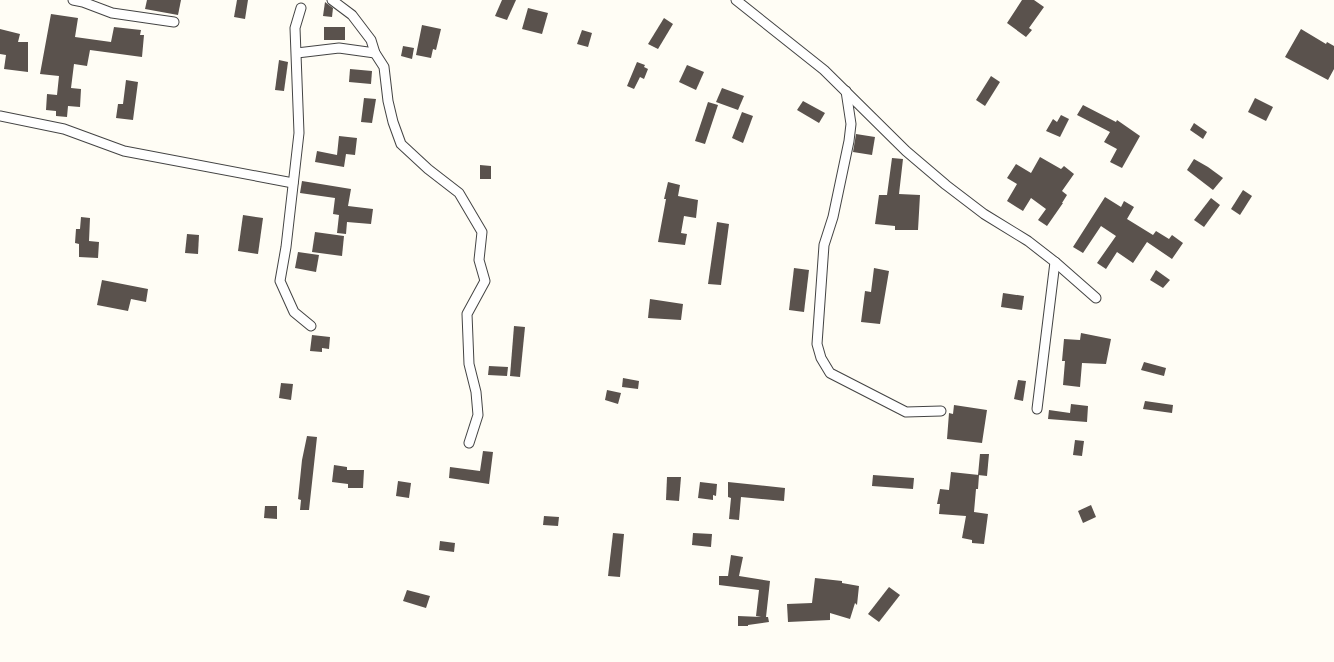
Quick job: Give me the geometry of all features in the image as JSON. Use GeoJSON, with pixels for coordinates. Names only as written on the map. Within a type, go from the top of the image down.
{"type":"FeatureCollection","features":[{"type":"Feature","properties":{"kind":"street"},"geometry":{"type":"LineString","coordinates":[[73,0],[112,13],[174,22]]}},
{"type":"Feature","properties":{"kind":"street"},"geometry":{"type":"LineString","coordinates":[[332,0],[352,15],[371,40],[375,53],[384,67],[388,101],[401,144],[428,169],[459,193],[482,232],[479,260],[485,281],[467,314],[469,364],[476,392],[478,415],[469,442]]}},
{"type":"Feature","properties":{"kind":"street"},"geometry":{"type":"LineString","coordinates":[[736,0],[824,70],[906,151],[984,214],[1028,241],[1096,298]]}},
{"type":"Feature","properties":{"kind":"street"},"geometry":{"type":"LineString","coordinates":[[301,8],[295,28],[299,133],[280,282],[294,312],[311,326]]}},
{"type":"Feature","properties":{"kind":"street"},"geometry":{"type":"LineString","coordinates":[[296,53],[339,48],[375,53]]}},
{"type":"Feature","properties":{"kind":"street"},"geometry":{"type":"LineString","coordinates":[[846,91],[851,124],[833,217],[824,246],[818,344],[821,358],[830,372],[906,412],[941,411]]}},
{"type":"Feature","properties":{"kind":"street"},"geometry":{"type":"LineString","coordinates":[[0,116],[64,129],[124,150],[293,183]]}},
{"type":"Feature","properties":{"kind":"street"},"geometry":{"type":"LineString","coordinates":[[1037,408],[1055,262]]}},
{"type":"Feature","properties":{"kind":"building"},"geometry":{"type":"Polygon","coordinates":[[[147,0],[181,0],[178,15],[145,9],[147,0]]]}},
{"type":"Feature","properties":{"kind":"building"},"geometry":{"type":"Polygon","coordinates":[[[237,0],[248,0],[245,19],[234,17],[237,0]]]}},
{"type":"Feature","properties":{"kind":"building"},"geometry":{"type":"Polygon","coordinates":[[[502,0],[516,0],[507,20],[495,16],[502,0]]]}},
{"type":"Feature","properties":{"kind":"building"},"geometry":{"type":"Polygon","coordinates":[[[1022,0],[1034,0],[1044,7],[1029,28],[1032,30],[1026,37],[1007,23],[1022,0]]]}},
{"type":"Feature","properties":{"kind":"building"},"geometry":{"type":"Polygon","coordinates":[[[325,2],[333,8],[332,17],[323,16],[325,2]]]}},
{"type":"Feature","properties":{"kind":"building"},"geometry":{"type":"Polygon","coordinates":[[[528,8],[548,13],[542,34],[522,29],[528,8]]]}},
{"type":"Feature","properties":{"kind":"building"},"geometry":{"type":"Polygon","coordinates":[[[51,14],[78,18],[75,37],[111,42],[114,27],[141,30],[140,35],[144,35],[142,57],[90,50],[87,66],[74,64],[71,88],[81,89],[80,107],[68,106],[67,117],[56,116],[56,111],[46,110],[47,94],[57,95],[59,76],[40,74],[51,14]]]}},
{"type":"Feature","properties":{"kind":"building"},"geometry":{"type":"Polygon","coordinates":[[[664,18],[673,24],[658,49],[648,44],[664,18]]]}},
{"type":"Feature","properties":{"kind":"building"},"geometry":{"type":"Polygon","coordinates":[[[422,25],[441,29],[436,50],[433,49],[431,58],[416,55],[422,25]]]}},
{"type":"Feature","properties":{"kind":"building"},"geometry":{"type":"Polygon","coordinates":[[[324,27],[345,27],[345,40],[324,40],[324,27]]]}},
{"type":"Feature","properties":{"kind":"building"},"geometry":{"type":"Polygon","coordinates":[[[0,29],[20,34],[18,42],[28,42],[28,72],[4,69],[6,55],[0,54],[0,29]]]}},
{"type":"Feature","properties":{"kind":"building"},"geometry":{"type":"Polygon","coordinates":[[[1301,29],[1326,44],[1327,42],[1334,46],[1334,69],[1328,80],[1285,57],[1301,29]]]}},
{"type":"Feature","properties":{"kind":"building"},"geometry":{"type":"Polygon","coordinates":[[[582,30],[592,33],[588,47],[577,44],[582,30]]]}},
{"type":"Feature","properties":{"kind":"building"},"geometry":{"type":"Polygon","coordinates":[[[403,46],[414,48],[412,59],[401,56],[403,46]]]}},
{"type":"Feature","properties":{"kind":"building"},"geometry":{"type":"Polygon","coordinates":[[[279,60],[288,62],[284,91],[275,90],[279,60]]]}},
{"type":"Feature","properties":{"kind":"building"},"geometry":{"type":"Polygon","coordinates":[[[637,62],[645,65],[644,67],[648,69],[644,79],[640,77],[634,89],[627,86],[637,62]]]}},
{"type":"Feature","properties":{"kind":"building"},"geometry":{"type":"Polygon","coordinates":[[[687,65],[704,72],[696,90],[679,82],[687,65]]]}},
{"type":"Feature","properties":{"kind":"building"},"geometry":{"type":"Polygon","coordinates":[[[350,69],[372,71],[371,84],[349,82],[350,69]]]}},
{"type":"Feature","properties":{"kind":"building"},"geometry":{"type":"Polygon","coordinates":[[[991,76],[1000,82],[985,106],[976,100],[991,76]]]}},
{"type":"Feature","properties":{"kind":"building"},"geometry":{"type":"Polygon","coordinates":[[[126,80],[138,82],[133,120],[116,118],[118,104],[123,104],[126,80]]]}},
{"type":"Feature","properties":{"kind":"building"},"geometry":{"type":"Polygon","coordinates":[[[722,88],[744,96],[738,110],[716,102],[722,88]]]}},
{"type":"Feature","properties":{"kind":"building"},"geometry":{"type":"Polygon","coordinates":[[[364,98],[376,99],[372,123],[361,122],[364,98]]]}},
{"type":"Feature","properties":{"kind":"building"},"geometry":{"type":"Polygon","coordinates":[[[1255,98],[1273,107],[1266,121],[1248,112],[1255,98]]]}},
{"type":"Feature","properties":{"kind":"building"},"geometry":{"type":"Polygon","coordinates":[[[803,101],[825,113],[819,123],[797,110],[803,101]]]}},
{"type":"Feature","properties":{"kind":"building"},"geometry":{"type":"Polygon","coordinates":[[[708,102],[718,105],[705,144],[695,141],[708,102]]]}},
{"type":"Feature","properties":{"kind":"building"},"geometry":{"type":"Polygon","coordinates":[[[1083,105],[1116,122],[1117,120],[1140,136],[1122,168],[1110,162],[1117,149],[1104,142],[1110,132],[1077,115],[1083,105]]]}},
{"type":"Feature","properties":{"kind":"building"},"geometry":{"type":"Polygon","coordinates":[[[742,112],[753,116],[743,143],[732,138],[742,112]]]}},
{"type":"Feature","properties":{"kind":"building"},"geometry":{"type":"Polygon","coordinates":[[[1061,115],[1069,119],[1060,137],[1046,131],[1053,119],[1057,122],[1061,115]]]}},
{"type":"Feature","properties":{"kind":"building"},"geometry":{"type":"Polygon","coordinates":[[[1194,123],[1207,132],[1203,139],[1190,130],[1194,123]]]}},
{"type":"Feature","properties":{"kind":"building"},"geometry":{"type":"Polygon","coordinates":[[[856,134],[875,137],[872,155],[853,152],[856,134]]]}},
{"type":"Feature","properties":{"kind":"building"},"geometry":{"type":"Polygon","coordinates":[[[339,136],[357,138],[355,155],[346,154],[344,167],[315,162],[317,151],[337,155],[339,136]]]}},
{"type":"Feature","properties":{"kind":"building"},"geometry":{"type":"Polygon","coordinates":[[[1040,157],[1061,169],[1064,166],[1074,174],[1062,191],[1067,195],[1063,203],[1047,226],[1038,220],[1046,209],[1031,198],[1023,211],[1007,201],[1017,184],[1007,178],[1016,164],[1031,173],[1040,157]]]}},
{"type":"Feature","properties":{"kind":"building"},"geometry":{"type":"Polygon","coordinates":[[[892,158],[903,159],[899,194],[920,195],[918,230],[895,230],[895,226],[875,224],[879,195],[887,195],[892,158]]]}},
{"type":"Feature","properties":{"kind":"building"},"geometry":{"type":"Polygon","coordinates":[[[1194,159],[1223,178],[1213,190],[1187,170],[1194,159]]]}},
{"type":"Feature","properties":{"kind":"building"},"geometry":{"type":"Polygon","coordinates":[[[480,165],[491,166],[491,179],[480,179],[480,165]]]}},
{"type":"Feature","properties":{"kind":"building"},"geometry":{"type":"Polygon","coordinates":[[[302,181],[351,189],[348,206],[373,209],[371,224],[347,222],[346,234],[337,233],[339,215],[333,214],[335,198],[300,193],[302,181]]]}},
{"type":"Feature","properties":{"kind":"building"},"geometry":{"type":"Polygon","coordinates":[[[668,182],[680,185],[678,196],[698,200],[696,218],[684,216],[681,233],[687,234],[685,245],[658,242],[668,182]]]}},
{"type":"Feature","properties":{"kind":"building"},"geometry":{"type":"Polygon","coordinates":[[[1243,190],[1252,196],[1240,215],[1231,209],[1243,190]]]}},
{"type":"Feature","properties":{"kind":"building"},"geometry":{"type":"Polygon","coordinates":[[[1105,197],[1121,207],[1124,201],[1134,207],[1127,219],[1153,235],[1156,231],[1169,239],[1172,235],[1183,243],[1172,259],[1147,242],[1133,263],[1117,252],[1106,269],[1097,263],[1116,236],[1101,226],[1083,253],[1073,247],[1105,197]]]}},
{"type":"Feature","properties":{"kind":"building"},"geometry":{"type":"Polygon","coordinates":[[[1211,198],[1220,205],[1204,227],[1194,220],[1211,198]]]}},
{"type":"Feature","properties":{"kind":"building"},"geometry":{"type":"Polygon","coordinates":[[[243,215],[263,218],[258,254],[238,251],[243,215]]]}},
{"type":"Feature","properties":{"kind":"building"},"geometry":{"type":"Polygon","coordinates":[[[81,217],[90,218],[89,241],[99,242],[98,258],[79,257],[79,244],[75,243],[76,229],[80,229],[81,217]]]}},
{"type":"Feature","properties":{"kind":"building"},"geometry":{"type":"Polygon","coordinates":[[[717,222],[729,224],[721,285],[708,284],[717,222]]]}},
{"type":"Feature","properties":{"kind":"building"},"geometry":{"type":"Polygon","coordinates":[[[315,232],[344,236],[342,256],[312,252],[315,232]]]}},
{"type":"Feature","properties":{"kind":"building"},"geometry":{"type":"Polygon","coordinates":[[[187,234],[199,235],[198,254],[185,253],[187,234]]]}},
{"type":"Feature","properties":{"kind":"building"},"geometry":{"type":"Polygon","coordinates":[[[298,252],[319,255],[316,272],[295,268],[298,252]]]}},
{"type":"Feature","properties":{"kind":"building"},"geometry":{"type":"Polygon","coordinates":[[[794,268],[809,270],[804,312],[789,310],[794,268]]]}},
{"type":"Feature","properties":{"kind":"building"},"geometry":{"type":"Polygon","coordinates":[[[874,268],[889,271],[880,324],[861,322],[865,291],[871,292],[874,268]]]}},
{"type":"Feature","properties":{"kind":"building"},"geometry":{"type":"Polygon","coordinates":[[[1156,270],[1170,280],[1163,288],[1150,280],[1156,270]]]}},
{"type":"Feature","properties":{"kind":"building"},"geometry":{"type":"Polygon","coordinates":[[[102,280],[148,289],[146,302],[131,299],[128,311],[97,305],[102,280]]]}},
{"type":"Feature","properties":{"kind":"building"},"geometry":{"type":"Polygon","coordinates":[[[1003,293],[1024,296],[1022,310],[1001,307],[1003,293]]]}},
{"type":"Feature","properties":{"kind":"building"},"geometry":{"type":"Polygon","coordinates":[[[650,299],[683,304],[681,320],[648,318],[650,299]]]}},
{"type":"Feature","properties":{"kind":"building"},"geometry":{"type":"Polygon","coordinates":[[[514,326],[525,327],[520,377],[510,376],[514,326]]]}},
{"type":"Feature","properties":{"kind":"building"},"geometry":{"type":"Polygon","coordinates":[[[1081,333],[1111,339],[1106,364],[1082,363],[1080,387],[1063,385],[1065,361],[1062,361],[1064,339],[1080,340],[1081,333]]]}},
{"type":"Feature","properties":{"kind":"building"},"geometry":{"type":"Polygon","coordinates":[[[312,335],[330,337],[329,349],[322,348],[322,352],[310,351],[312,335]]]}},
{"type":"Feature","properties":{"kind":"building"},"geometry":{"type":"Polygon","coordinates":[[[1144,362],[1166,368],[1164,376],[1141,370],[1144,362]]]}},
{"type":"Feature","properties":{"kind":"building"},"geometry":{"type":"Polygon","coordinates":[[[489,366],[508,367],[507,376],[488,375],[489,366]]]}},
{"type":"Feature","properties":{"kind":"building"},"geometry":{"type":"Polygon","coordinates":[[[623,378],[639,381],[638,389],[622,387],[623,378]]]}},
{"type":"Feature","properties":{"kind":"building"},"geometry":{"type":"Polygon","coordinates":[[[1018,380],[1026,381],[1023,401],[1014,399],[1018,380]]]}},
{"type":"Feature","properties":{"kind":"building"},"geometry":{"type":"Polygon","coordinates":[[[281,383],[293,384],[291,400],[279,398],[281,383]]]}},
{"type":"Feature","properties":{"kind":"building"},"geometry":{"type":"Polygon","coordinates":[[[607,390],[621,393],[618,404],[605,400],[607,390]]]}},
{"type":"Feature","properties":{"kind":"building"},"geometry":{"type":"Polygon","coordinates":[[[1145,401],[1173,405],[1172,413],[1143,409],[1145,401]]]}},
{"type":"Feature","properties":{"kind":"building"},"geometry":{"type":"Polygon","coordinates":[[[1071,404],[1088,406],[1087,422],[1048,419],[1049,410],[1070,413],[1071,404]]]}},
{"type":"Feature","properties":{"kind":"building"},"geometry":{"type":"Polygon","coordinates":[[[954,405],[987,410],[982,443],[947,439],[949,413],[953,414],[954,405]]]}},
{"type":"Feature","properties":{"kind":"building"},"geometry":{"type":"Polygon","coordinates":[[[307,436],[317,437],[309,510],[300,510],[301,500],[298,499],[302,460],[307,436]]]}},
{"type":"Feature","properties":{"kind":"building"},"geometry":{"type":"Polygon","coordinates":[[[1075,440],[1084,441],[1082,456],[1073,455],[1075,440]]]}},
{"type":"Feature","properties":{"kind":"building"},"geometry":{"type":"Polygon","coordinates":[[[483,451],[493,452],[489,484],[449,478],[450,467],[480,471],[483,451]]]}},
{"type":"Feature","properties":{"kind":"building"},"geometry":{"type":"Polygon","coordinates":[[[980,454],[989,454],[987,476],[978,475],[980,454]]]}},
{"type":"Feature","properties":{"kind":"building"},"geometry":{"type":"Polygon","coordinates":[[[334,465],[347,467],[347,470],[364,470],[363,488],[348,488],[348,484],[332,482],[334,465]]]}},
{"type":"Feature","properties":{"kind":"building"},"geometry":{"type":"Polygon","coordinates":[[[951,472],[979,475],[974,512],[988,514],[984,544],[972,543],[972,540],[962,538],[966,516],[939,514],[940,504],[937,504],[940,489],[949,490],[951,472]]]}},
{"type":"Feature","properties":{"kind":"building"},"geometry":{"type":"Polygon","coordinates":[[[873,475],[914,478],[913,489],[872,486],[873,475]]]}},
{"type":"Feature","properties":{"kind":"building"},"geometry":{"type":"Polygon","coordinates":[[[667,477],[681,477],[679,501],[666,500],[667,477]]]}},
{"type":"Feature","properties":{"kind":"building"},"geometry":{"type":"Polygon","coordinates":[[[398,481],[411,483],[409,498],[396,496],[398,481]]]}},
{"type":"Feature","properties":{"kind":"building"},"geometry":{"type":"Polygon","coordinates":[[[700,482],[717,484],[716,496],[713,495],[713,500],[698,498],[700,482]]]}},
{"type":"Feature","properties":{"kind":"building"},"geometry":{"type":"Polygon","coordinates":[[[728,482],[785,488],[784,501],[741,497],[739,520],[729,519],[731,498],[728,497],[728,482]]]}},
{"type":"Feature","properties":{"kind":"building"},"geometry":{"type":"Polygon","coordinates":[[[1091,505],[1096,517],[1083,523],[1078,511],[1091,505]]]}},
{"type":"Feature","properties":{"kind":"building"},"geometry":{"type":"Polygon","coordinates":[[[265,506],[277,506],[277,519],[264,518],[265,506]]]}},
{"type":"Feature","properties":{"kind":"building"},"geometry":{"type":"Polygon","coordinates":[[[544,516],[559,517],[558,526],[543,525],[544,516]]]}},
{"type":"Feature","properties":{"kind":"building"},"geometry":{"type":"Polygon","coordinates":[[[613,533],[624,534],[620,577],[608,576],[613,533]]]}},
{"type":"Feature","properties":{"kind":"building"},"geometry":{"type":"Polygon","coordinates":[[[693,533],[712,534],[711,547],[692,545],[693,533]]]}},
{"type":"Feature","properties":{"kind":"building"},"geometry":{"type":"Polygon","coordinates":[[[440,541],[455,543],[454,552],[439,550],[440,541]]]}},
{"type":"Feature","properties":{"kind":"building"},"geometry":{"type":"Polygon","coordinates":[[[731,555],[743,557],[739,576],[770,581],[766,617],[768,617],[769,622],[738,626],[738,616],[761,617],[756,616],[759,590],[719,585],[719,576],[728,576],[731,555]]]}},
{"type":"Feature","properties":{"kind":"building"},"geometry":{"type":"Polygon","coordinates":[[[815,578],[842,581],[842,583],[859,586],[857,605],[855,603],[850,619],[830,613],[830,620],[788,622],[787,604],[812,603],[815,578]]]}},
{"type":"Feature","properties":{"kind":"building"},"geometry":{"type":"Polygon","coordinates":[[[889,587],[900,595],[879,622],[868,614],[889,587]]]}},
{"type":"Feature","properties":{"kind":"building"},"geometry":{"type":"Polygon","coordinates":[[[407,590],[430,596],[426,608],[403,601],[407,590]]]}}]}
